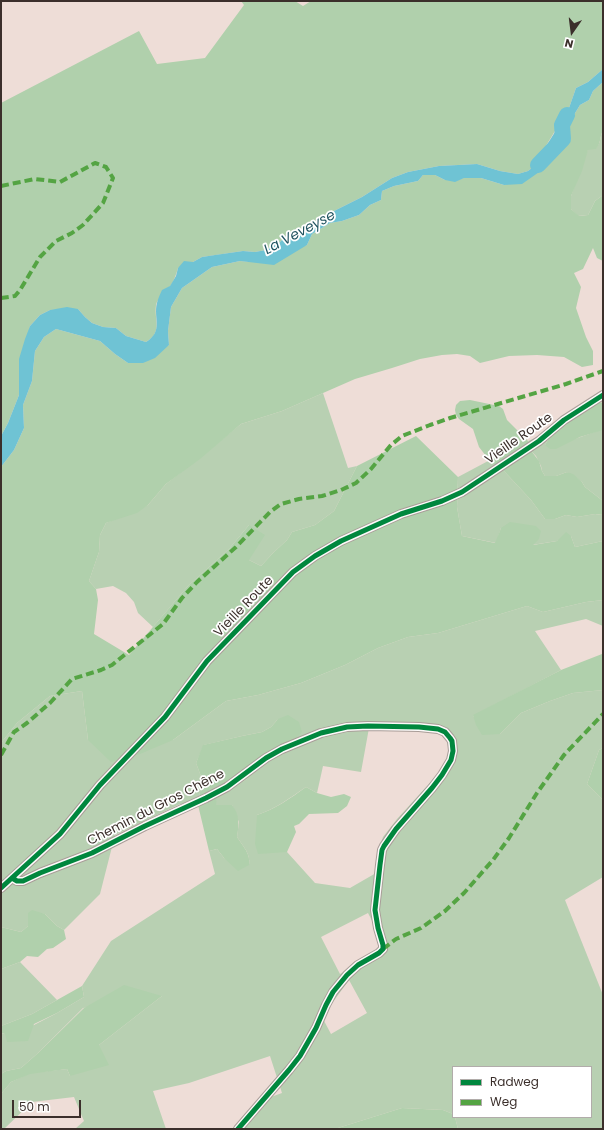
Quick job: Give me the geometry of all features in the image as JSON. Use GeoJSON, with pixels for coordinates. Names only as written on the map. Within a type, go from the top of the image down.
{"type":"FeatureCollection","features":[{"type":"Feature","properties":{"kind":"street","name":"Vieille Route"},"geometry":{"type":"LineString","coordinates":[[1,888],[60,834],[100,785],[169,712],[207,661],[293,572],[315,556],[341,541],[401,514],[442,501],[462,492],[545,437],[564,420],[602,396]]}},
{"type":"Feature","properties":{"kind":"street","name":"Chemin du Gros Chêne"},"geometry":{"type":"LineString","coordinates":[[12,878],[17,881],[23,880],[92,853],[140,828],[211,796],[227,787],[266,758],[297,742],[321,733],[347,727],[381,726],[434,728],[448,735],[454,747],[453,754],[447,768],[432,788],[396,829],[382,850],[375,910],[376,922],[383,949],[380,953],[358,965],[347,975],[333,992],[316,1028],[300,1056],[238,1129]]}},
{"type":"Feature","properties":{"kind":"green space"},"geometry":{"type":"Polygon","coordinates":[[[241,1],[295,1],[303,6],[311,1],[603,1],[603,69],[588,82],[576,88],[569,108],[533,167],[528,171],[518,174],[500,171],[477,164],[439,166],[408,172],[392,178],[362,197],[286,236],[279,243],[266,250],[255,252],[243,251],[202,257],[178,268],[171,285],[159,298],[156,305],[156,330],[151,338],[146,342],[126,336],[116,328],[103,327],[92,323],[78,309],[50,310],[40,315],[30,326],[20,378],[19,395],[1,436],[1,103],[139,31],[157,64],[205,58],[244,5],[241,1]]]}},
{"type":"Feature","properties":{"kind":"green space"},"geometry":{"type":"Polygon","coordinates":[[[603,82],[603,131],[596,149],[588,150],[582,171],[571,196],[571,209],[579,216],[588,215],[595,201],[603,195],[603,261],[597,258],[593,248],[583,269],[574,273],[581,287],[576,308],[586,337],[593,351],[593,365],[582,367],[564,357],[537,355],[509,356],[480,363],[470,356],[457,354],[442,355],[420,359],[355,379],[282,411],[241,424],[200,459],[166,484],[148,505],[137,513],[106,523],[100,535],[99,552],[89,581],[96,589],[98,600],[94,634],[129,655],[188,586],[229,549],[249,525],[265,535],[249,560],[261,566],[287,540],[292,532],[315,525],[334,511],[357,466],[416,436],[458,477],[457,507],[462,536],[495,543],[501,528],[510,522],[536,526],[541,531],[539,539],[533,545],[557,541],[566,532],[571,536],[575,547],[603,541],[603,600],[586,602],[543,612],[527,606],[438,633],[408,637],[378,648],[345,665],[301,683],[258,695],[226,701],[173,740],[140,754],[111,762],[88,740],[82,691],[50,696],[17,723],[1,743],[1,467],[14,450],[24,428],[23,405],[32,381],[35,351],[44,337],[56,329],[100,341],[128,363],[169,345],[168,331],[171,307],[182,288],[212,267],[240,261],[252,262],[307,245],[312,234],[330,223],[342,221],[359,215],[370,205],[381,200],[382,191],[394,186],[418,181],[423,175],[435,175],[445,180],[481,178],[504,185],[542,170],[580,105],[589,100],[593,91],[603,82]]]}},
{"type":"Feature","properties":{"kind":"green space"},"geometry":{"type":"Polygon","coordinates":[[[603,131],[603,195],[595,201],[588,215],[578,216],[571,209],[571,196],[588,149],[596,148],[603,131]]]}},
{"type":"Feature","properties":{"kind":"green space"},"geometry":{"type":"Polygon","coordinates":[[[323,393],[348,468],[357,466],[334,511],[315,525],[292,532],[287,540],[261,566],[249,560],[249,525],[229,549],[188,586],[153,627],[138,613],[134,602],[126,593],[113,586],[96,589],[89,581],[99,552],[100,535],[106,523],[148,505],[166,484],[241,424],[282,411],[323,393]]]}},
{"type":"Feature","properties":{"kind":"green space"},"geometry":{"type":"Polygon","coordinates":[[[470,400],[499,406],[503,409],[507,420],[528,441],[532,452],[539,461],[545,476],[556,476],[567,472],[573,474],[585,487],[603,501],[603,515],[595,514],[577,517],[566,515],[555,519],[545,519],[531,500],[503,470],[486,456],[479,447],[473,429],[456,415],[456,405],[460,401],[470,400]]]}},
{"type":"Feature","properties":{"kind":"green space"},"geometry":{"type":"Polygon","coordinates":[[[603,402],[603,430],[580,437],[556,449],[550,449],[545,445],[553,431],[595,404],[603,402]]]}},
{"type":"Feature","properties":{"kind":"green space"},"geometry":{"type":"Polygon","coordinates":[[[603,429],[603,501],[585,487],[582,482],[567,472],[556,476],[545,476],[536,456],[532,452],[528,441],[553,431],[545,445],[575,439],[603,429]]]}},
{"type":"Feature","properties":{"kind":"green space"},"geometry":{"type":"Polygon","coordinates":[[[490,460],[503,470],[531,500],[545,519],[555,519],[566,515],[577,517],[595,514],[603,515],[603,541],[575,547],[571,536],[557,541],[532,545],[501,528],[496,543],[462,536],[457,507],[458,477],[490,460]]]}},
{"type":"Feature","properties":{"kind":"green space"},"geometry":{"type":"Polygon","coordinates":[[[603,600],[603,626],[586,619],[535,631],[561,670],[473,716],[500,734],[521,713],[573,693],[603,690],[603,748],[599,750],[587,784],[603,800],[603,877],[565,900],[603,995],[603,1129],[458,1129],[455,1118],[592,1118],[592,1066],[452,1066],[452,1114],[443,1110],[402,1108],[338,1128],[237,1129],[257,1102],[282,1093],[270,1056],[189,1083],[153,1091],[166,1129],[75,1129],[84,1121],[74,1097],[32,1102],[4,1129],[1,1129],[1,1094],[11,1082],[30,1073],[67,1069],[70,1076],[99,1045],[162,996],[83,1008],[21,1068],[6,1071],[1,1074],[1,1033],[5,1034],[34,1025],[84,997],[82,986],[111,941],[215,874],[209,851],[217,849],[224,858],[249,865],[248,854],[237,837],[239,822],[232,805],[215,805],[217,797],[247,779],[278,719],[271,727],[262,732],[204,745],[196,763],[202,779],[198,805],[180,804],[115,835],[100,894],[64,930],[57,926],[45,914],[28,913],[28,926],[21,932],[1,927],[1,743],[17,723],[50,696],[82,691],[88,740],[173,740],[226,701],[258,695],[301,683],[345,665],[378,648],[408,637],[438,633],[527,606],[543,612],[586,602],[603,600]],[[369,728],[361,772],[323,766],[317,793],[306,787],[264,813],[257,815],[315,883],[350,888],[376,873],[379,849],[383,837],[397,819],[438,774],[446,761],[449,751],[447,741],[442,734],[428,730],[369,728]],[[368,913],[321,937],[340,974],[387,950],[368,913]],[[349,980],[322,1017],[331,1034],[367,1013],[349,980]]]}},
{"type":"Feature","properties":{"kind":"green space"},"geometry":{"type":"Polygon","coordinates":[[[603,651],[603,690],[573,693],[550,701],[521,713],[500,734],[482,735],[476,725],[473,715],[561,670],[602,654],[603,651]]]}},
{"type":"Feature","properties":{"kind":"green space"},"geometry":{"type":"Polygon","coordinates":[[[288,715],[299,722],[302,732],[283,752],[261,762],[247,779],[217,797],[216,805],[232,805],[238,816],[237,837],[249,857],[249,865],[238,871],[217,849],[209,851],[198,805],[202,779],[196,763],[203,745],[262,732],[271,727],[278,719],[288,715]]]}},
{"type":"Feature","properties":{"kind":"green space"},"geometry":{"type":"Polygon","coordinates":[[[603,748],[603,800],[587,784],[599,750],[603,748]]]}},
{"type":"Feature","properties":{"kind":"green space"},"geometry":{"type":"Polygon","coordinates":[[[306,787],[317,793],[331,797],[344,794],[351,797],[347,806],[338,813],[309,814],[299,824],[294,826],[296,832],[287,852],[258,854],[255,844],[257,815],[264,813],[289,799],[306,787]]]}},
{"type":"Feature","properties":{"kind":"green space"},"geometry":{"type":"Polygon","coordinates":[[[32,910],[45,914],[57,926],[64,930],[66,939],[53,948],[47,949],[38,957],[27,956],[20,962],[1,969],[1,927],[21,932],[28,926],[28,913],[32,910]]]}},
{"type":"Feature","properties":{"kind":"green space"},"geometry":{"type":"Polygon","coordinates":[[[20,962],[57,1000],[32,1014],[1,1026],[1,969],[20,962]]]}},
{"type":"Feature","properties":{"kind":"green space"},"geometry":{"type":"Polygon","coordinates":[[[124,985],[162,996],[99,1045],[109,1065],[70,1076],[67,1069],[30,1074],[11,1082],[1,1094],[1,1074],[6,1071],[21,1068],[84,1008],[124,985]]]}},
{"type":"Feature","properties":{"kind":"green space"},"geometry":{"type":"Polygon","coordinates":[[[82,986],[84,997],[57,1013],[34,1024],[28,1041],[7,1042],[5,1034],[1,1033],[1,1026],[32,1014],[82,986]]]}},
{"type":"Feature","properties":{"kind":"green space"},"geometry":{"type":"Polygon","coordinates":[[[402,1108],[443,1110],[452,1114],[452,1118],[455,1118],[458,1129],[329,1129],[338,1128],[402,1108]]]}},
{"type":"Feature","properties":{"kind":"water"},"geometry":{"type":"Polygon","coordinates":[[[603,69],[603,82],[593,91],[589,100],[580,105],[542,170],[522,184],[504,185],[481,178],[464,178],[455,182],[445,180],[435,175],[423,175],[418,181],[394,186],[382,191],[381,200],[370,205],[359,215],[342,221],[330,223],[312,234],[307,245],[274,265],[240,261],[212,267],[182,288],[171,307],[168,331],[169,345],[155,358],[143,363],[128,363],[100,341],[56,329],[44,337],[35,351],[32,381],[23,405],[24,428],[14,450],[1,467],[1,436],[19,395],[19,359],[30,326],[40,315],[50,310],[67,307],[78,309],[92,323],[103,327],[116,328],[126,336],[146,342],[155,333],[157,324],[157,301],[161,292],[170,286],[176,276],[178,268],[184,261],[193,262],[202,257],[243,251],[255,252],[266,250],[279,243],[286,236],[362,197],[392,178],[408,172],[439,166],[477,164],[500,171],[518,174],[528,171],[533,167],[569,108],[576,88],[588,82],[603,69]]]}},
{"type":"Feature","properties":{"kind":"waterway","name":"La Veveyse"},"geometry":{"type":"LineString","coordinates":[[538,165],[563,139],[562,125],[567,115]]}},
{"type":"Feature","properties":{"kind":"marked path"},"geometry":{"type":"LineString","coordinates":[[1,186],[35,179],[60,182],[95,163],[106,167],[113,178],[103,203],[83,225],[72,233],[56,241],[40,257],[15,296],[1,298]]}},
{"type":"Feature","properties":{"kind":"marked path"},"geometry":{"type":"LineString","coordinates":[[1,755],[14,732],[50,703],[72,679],[112,665],[163,624],[182,598],[197,582],[236,547],[270,512],[281,504],[299,499],[322,496],[356,483],[371,469],[391,445],[402,436],[450,418],[566,384],[603,371]]}},
{"type":"Feature","properties":{"kind":"marked path"},"geometry":{"type":"LineString","coordinates":[[383,949],[396,939],[421,928],[445,911],[464,893],[493,860],[509,838],[537,793],[564,755],[603,714]]}},
{"type":"Feature","properties":{"kind":"cycle path"},"geometry":{"type":"LineString","coordinates":[[1,888],[60,834],[100,785],[165,717],[207,661],[293,572],[315,556],[341,541],[401,514],[442,501],[462,492],[539,441],[564,420],[603,395]]}},
{"type":"Feature","properties":{"kind":"cycle path"},"geometry":{"type":"LineString","coordinates":[[12,878],[17,881],[23,881],[92,853],[227,787],[266,758],[282,749],[321,733],[347,727],[368,726],[419,727],[438,729],[445,732],[452,741],[453,751],[451,760],[442,775],[396,829],[382,850],[375,910],[383,949],[379,953],[358,965],[347,975],[333,992],[316,1028],[300,1056],[238,1129]]}}]}
